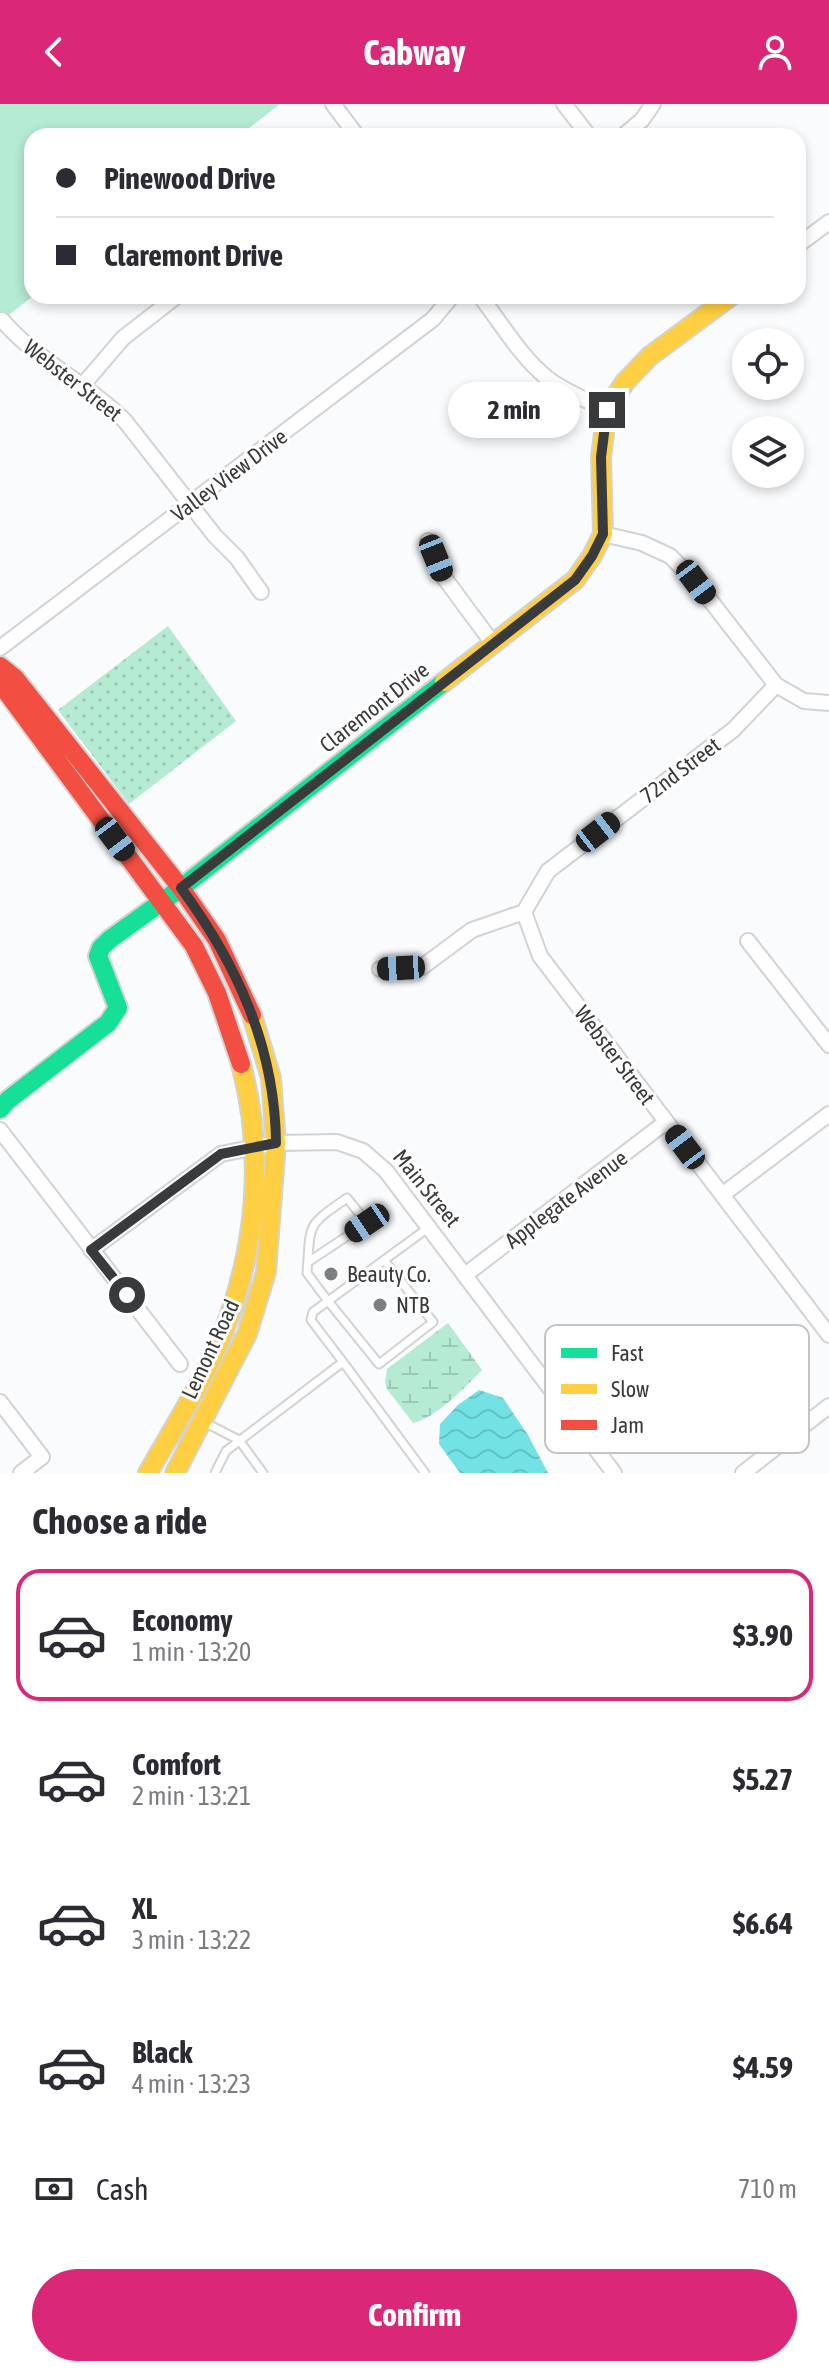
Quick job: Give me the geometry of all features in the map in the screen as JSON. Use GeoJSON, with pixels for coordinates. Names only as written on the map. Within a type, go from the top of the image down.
{"type":"FeatureCollection","features":[{"type":"Feature","properties":{"kind":"main road"},"geometry":{"type":"LineString","coordinates":[[603,534],[601,457],[607,410],[625,382],[709,304]]}},
{"type":"Feature","properties":{"kind":"main road","name":"Claremont Drive"},"geometry":{"type":"LineString","coordinates":[[0,1109],[108,1023],[118,1008],[98,963],[101,948],[575,580],[603,534]]}},
{"type":"Feature","properties":{"kind":"main road"},"geometry":{"type":"LineString","coordinates":[[0,666],[15,678],[181,888],[217,940],[256,1024],[271,1078],[276,1143]]}},
{"type":"Feature","properties":{"kind":"main road"},"geometry":{"type":"LineString","coordinates":[[0,683],[194,946],[216,986],[233,1030],[248,1084],[257,1147]]}},
{"type":"Feature","properties":{"kind":"main road","name":"Lemont Road"},"geometry":{"type":"LineString","coordinates":[[175,1473],[247,1334],[258,1305],[266,1272],[276,1143]]}},
{"type":"Feature","properties":{"kind":"main road","name":"Lemont Road"},"geometry":{"type":"LineString","coordinates":[[148,1473],[223,1334],[248,1252],[254,1213],[257,1147]]}},
{"type":"Feature","properties":{"kind":"street"},"geometry":{"type":"LineString","coordinates":[[333,104],[351,128]]}},
{"type":"Feature","properties":{"kind":"street"},"geometry":{"type":"LineString","coordinates":[[564,104],[583,128]]}},
{"type":"Feature","properties":{"kind":"street"},"geometry":{"type":"LineString","coordinates":[[632,128],[653,104]]}},
{"type":"Feature","properties":{"kind":"street"},"geometry":{"type":"LineString","coordinates":[[806,239],[829,222]]}},
{"type":"Feature","properties":{"kind":"street"},"geometry":{"type":"LineString","coordinates":[[82,386],[123,338],[167,304]]}},
{"type":"Feature","properties":{"kind":"street","name":"Valley View Drive"},"geometry":{"type":"LineString","coordinates":[[0,648],[433,319],[445,304]]}},
{"type":"Feature","properties":{"kind":"street"},"geometry":{"type":"LineString","coordinates":[[486,304],[545,376],[607,410]]}},
{"type":"Feature","properties":{"kind":"street","name":"Webster Street"},"geometry":{"type":"LineString","coordinates":[[2,320],[28,347],[125,421],[261,592]]}},
{"type":"Feature","properties":{"kind":"street"},"geometry":{"type":"LineString","coordinates":[[603,534],[656,548],[684,569],[776,685],[804,701],[829,703]]}},
{"type":"Feature","properties":{"kind":"street"},"geometry":{"type":"LineString","coordinates":[[428,541],[443,576],[494,645]]}},
{"type":"Feature","properties":{"kind":"street","name":"72nd Street"},"geometry":{"type":"LineString","coordinates":[[524,912],[542,879],[554,866],[733,730],[776,685]]}},
{"type":"Feature","properties":{"kind":"street"},"geometry":{"type":"LineString","coordinates":[[380,969],[422,967],[472,930],[524,912]]}},
{"type":"Feature","properties":{"kind":"street","name":"Webster Street"},"geometry":{"type":"LineString","coordinates":[[524,912],[540,956],[829,1335]]}},
{"type":"Feature","properties":{"kind":"street"},"geometry":{"type":"LineString","coordinates":[[748,941],[829,1045]]}},
{"type":"Feature","properties":{"kind":"street"},"geometry":{"type":"LineString","coordinates":[[722,1195],[829,1114]]}},
{"type":"Feature","properties":{"kind":"street","name":"Applegate Avenue"},"geometry":{"type":"LineString","coordinates":[[465,1275],[666,1122]]}},
{"type":"Feature","properties":{"kind":"street"},"geometry":{"type":"LineString","coordinates":[[0,1130],[180,1364]]}},
{"type":"Feature","properties":{"kind":"street","name":"Main Street"},"geometry":{"type":"LineString","coordinates":[[91,1250],[221,1154],[276,1143],[337,1142],[363,1151],[386,1171],[545,1381]]}},
{"type":"Feature","properties":{"kind":"street"},"geometry":{"type":"LineString","coordinates":[[0,1402],[42,1457],[21,1473]]}},
{"type":"Feature","properties":{"kind":"street"},"geometry":{"type":"LineString","coordinates":[[809,1422],[829,1406]]}},
{"type":"Feature","properties":{"kind":"street","name":"Main Street"},"geometry":{"type":"LineString","coordinates":[[599,1453],[614,1473]]}},
{"type":"Feature","properties":{"kind":"street"},"geometry":{"type":"LineString","coordinates":[[743,1473],[769,1453]]}},
{"type":"Feature","properties":{"kind":"lane"},"geometry":{"type":"LineString","coordinates":[[308,1262],[367,1223],[347,1198],[316,1219],[311,1228],[307,1273],[379,1364],[433,1322],[384,1260]]}},
{"type":"Feature","properties":{"kind":"lane"},"geometry":{"type":"LineString","coordinates":[[425,1473],[311,1320],[313,1312],[429,1227]]}},
{"type":"Feature","properties":{"kind":"lane"},"geometry":{"type":"LineString","coordinates":[[215,1473],[226,1451],[343,1362]]}},
{"type":"Feature","properties":{"kind":"lane"},"geometry":{"type":"LineString","coordinates":[[182,1410],[239,1440],[263,1473]]}},
{"type":"Feature","properties":{"kind":"green space"},"geometry":{"type":"Polygon","coordinates":[[[0,104],[280,104],[249,128],[24,128],[24,303],[0,322],[0,104]]]}},
{"type":"Feature","properties":{"kind":"green space"},"geometry":{"type":"Polygon","coordinates":[[[168,626],[236,721],[129,804],[58,710],[168,626]]]}},
{"type":"Feature","properties":{"kind":"green space"},"geometry":{"type":"Polygon","coordinates":[[[448,1323],[482,1370],[440,1409],[413,1423],[387,1389],[387,1369],[448,1323]]]}},
{"type":"Feature","properties":{"kind":"water"},"geometry":{"type":"Polygon","coordinates":[[[479,1390],[503,1398],[528,1435],[548,1473],[460,1473],[439,1444],[440,1424],[458,1405],[479,1390]]]}},
{"type":"Feature","properties":{"kind":"traffic: fast"},"geometry":{"type":"LineString","coordinates":[[0,1109],[108,1023],[118,1008],[98,956],[109,940],[181,888],[444,682]]}},
{"type":"Feature","properties":{"kind":"traffic: slow"},"geometry":{"type":"LineString","coordinates":[[444,682],[575,580],[603,534],[601,457],[607,410],[625,382],[650,356],[720,304]]}},
{"type":"Feature","properties":{"kind":"traffic: slow"},"geometry":{"type":"LineString","coordinates":[[175,1473],[247,1334],[266,1272],[276,1143],[271,1078],[252,1015]]}},
{"type":"Feature","properties":{"kind":"traffic: slow"},"geometry":{"type":"LineString","coordinates":[[148,1473],[215,1351],[244,1267],[254,1200],[255,1166],[249,1098],[241,1064]]}},
{"type":"Feature","properties":{"kind":"traffic: jam"},"geometry":{"type":"LineString","coordinates":[[0,666],[15,678],[181,888],[217,940],[252,1015]]}},
{"type":"Feature","properties":{"kind":"traffic: jam"},"geometry":{"type":"LineString","coordinates":[[0,683],[194,946],[217,993],[241,1064]]}},
{"type":"Feature","properties":{"kind":"place","name":"Beauty Co."},"geometry":{"type":"Point","coordinates":[331,1274]}},
{"type":"Feature","properties":{"kind":"place","name":"NTB"},"geometry":{"type":"Point","coordinates":[380,1305]}},
{"type":"Feature","properties":{"kind":"route"},"geometry":{"type":"LineString","coordinates":[[127,1295],[91,1250],[221,1154],[276,1143],[271,1078],[256,1024],[217,940],[181,888],[575,580],[603,534],[601,457],[607,410]]}}]}
